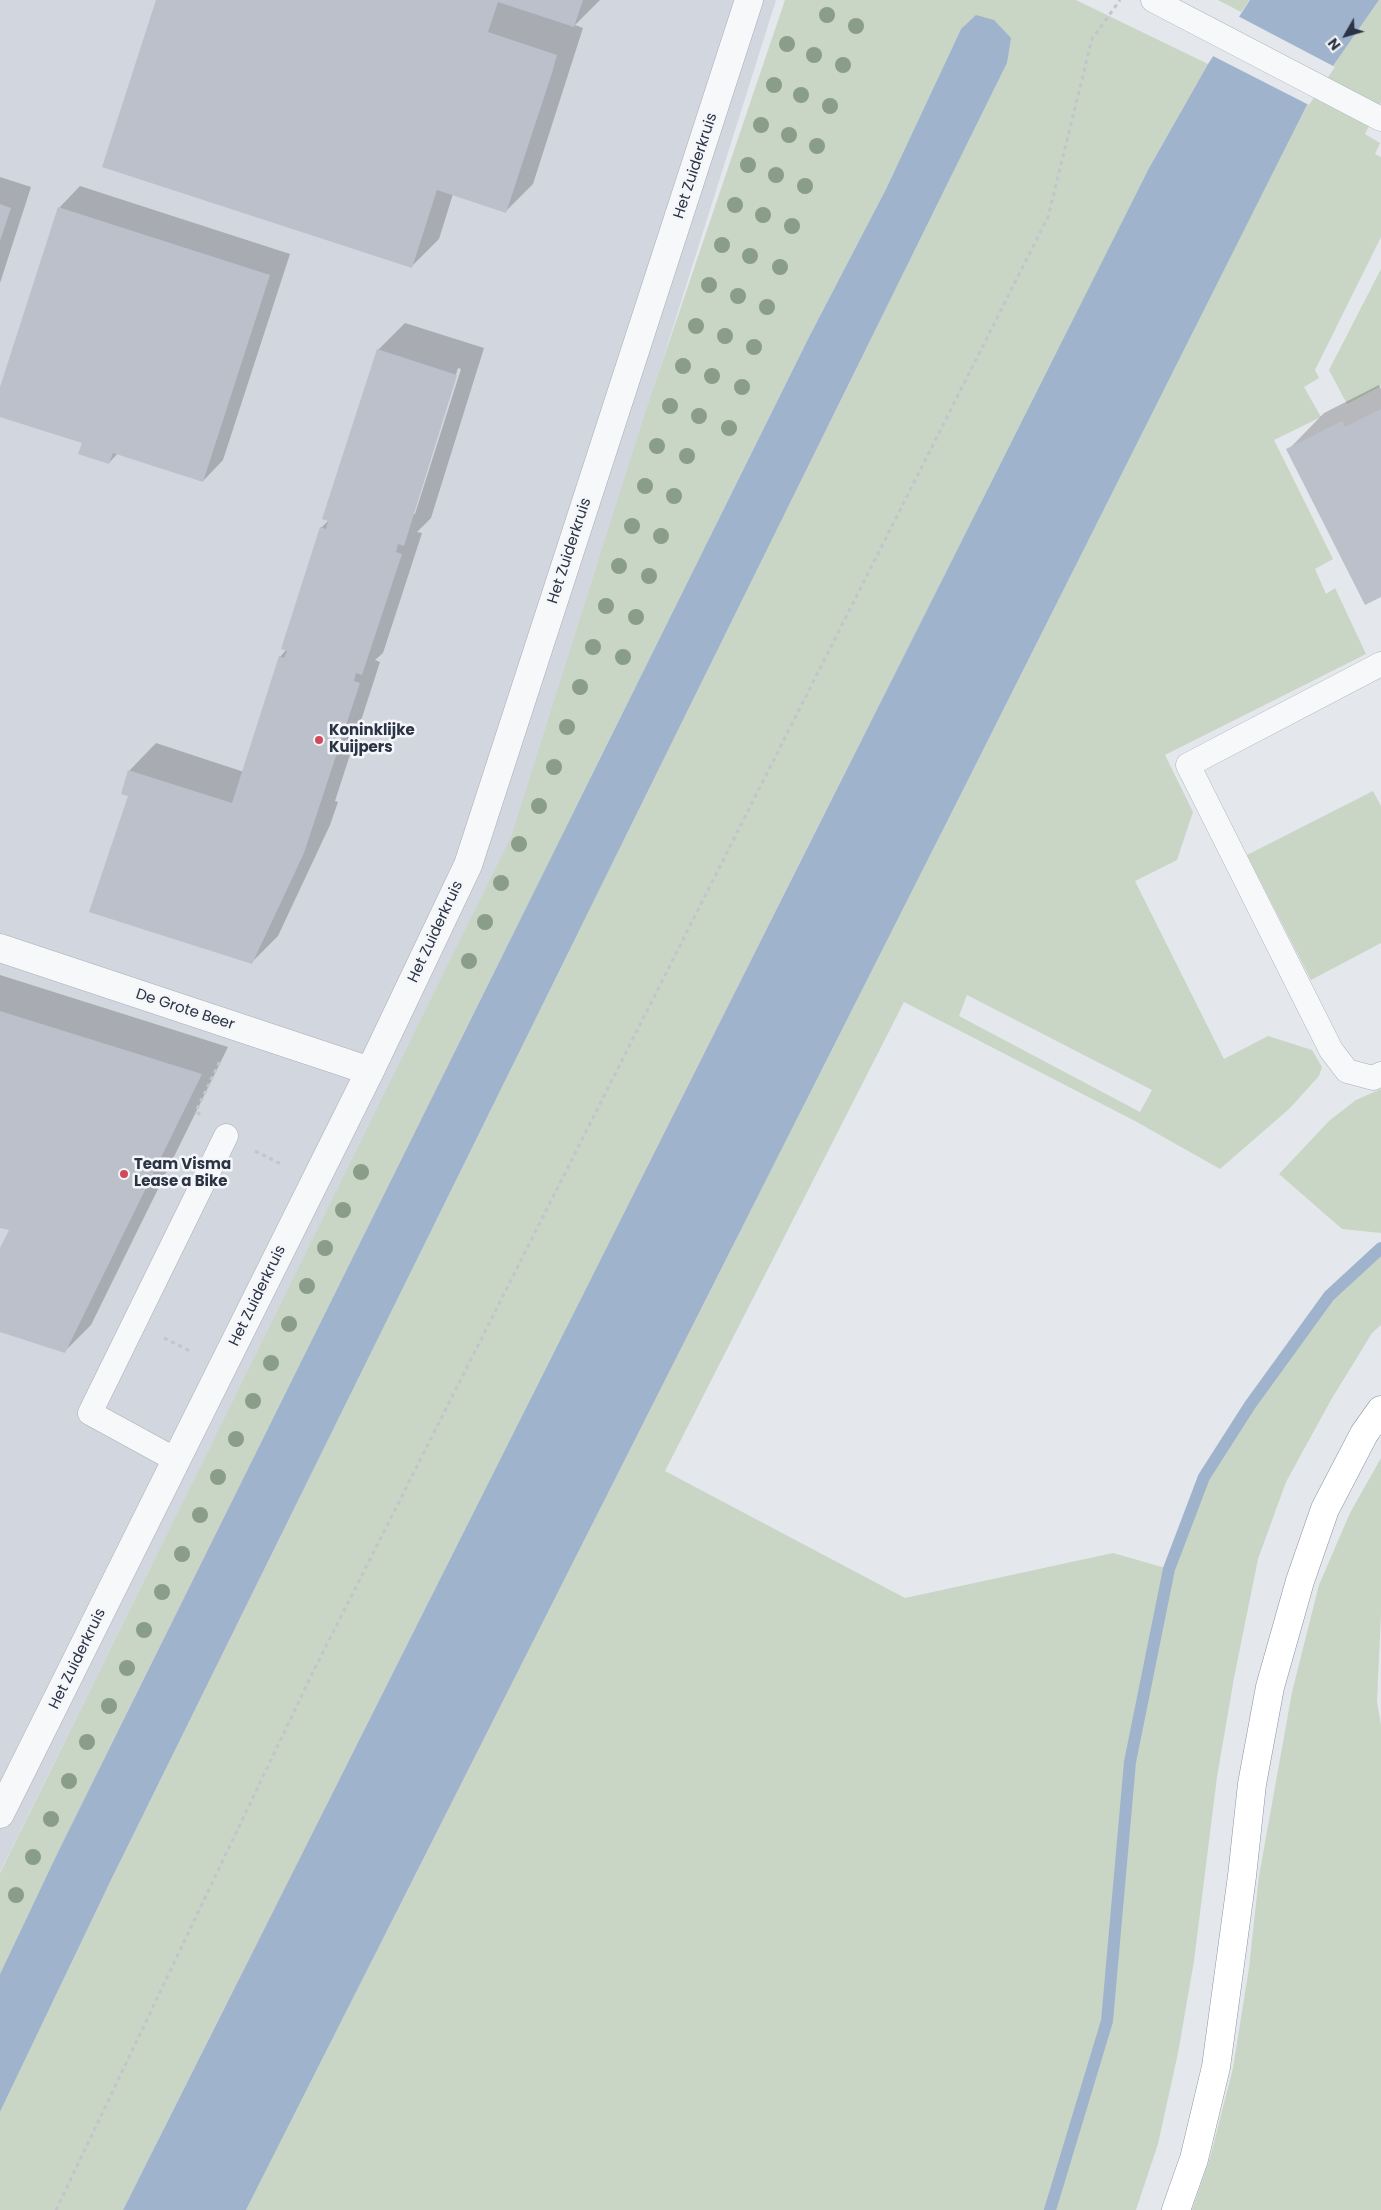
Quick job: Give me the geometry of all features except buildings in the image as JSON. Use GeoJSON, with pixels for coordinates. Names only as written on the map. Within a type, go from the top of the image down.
{"type":"FeatureCollection","features":[{"type":"Feature","properties":{"kind":"highway"},"geometry":{"type":"LineString","coordinates":[[1176,2210],[1194,2159],[1216,2067],[1241,1885],[1252,1784],[1270,1687],[1300,1580],[1325,1509],[1364,1434],[1381,1410]]}},
{"type":"Feature","properties":{"kind":"street","name":"Het Zuiderkruis"},"geometry":{"type":"LineString","coordinates":[[0,1814],[316,1181],[468,865],[749,0]]}},
{"type":"Feature","properties":{"kind":"street","name":"De Grote Beer"},"geometry":{"type":"LineString","coordinates":[[0,948],[370,1071]]}},
{"type":"Feature","properties":{"kind":"lane"},"geometry":{"type":"LineString","coordinates":[[1157,2],[1378,118]]}},
{"type":"Feature","properties":{"kind":"lane"},"geometry":{"type":"LineString","coordinates":[[1381,664],[1188,765],[1331,1050],[1346,1071],[1373,1078],[1381,1074]]}},
{"type":"Feature","properties":{"kind":"lane"},"geometry":{"type":"LineString","coordinates":[[176,1460],[90,1413],[226,1136]]}},
{"type":"Feature","properties":{"kind":"path"},"geometry":{"type":"LineString","coordinates":[[56,2210],[311,1676],[1048,217],[1092,39],[1120,0]]}},
{"type":"Feature","properties":{"kind":"path"},"geometry":{"type":"LineString","coordinates":[[237,1027],[196,1111],[226,1136],[316,1181]]}},
{"type":"Feature","properties":{"kind":"path"},"geometry":{"type":"LineString","coordinates":[[134,1323],[222,1368]]}},
{"type":"Feature","properties":{"kind":"shaded area"},"geometry":{"type":"Polygon","coordinates":[[[0,0],[776,0],[512,839],[0,1872],[0,0]]]}},
{"type":"Feature","properties":{"kind":"green space"},"geometry":{"type":"Polygon","coordinates":[[[785,0],[1076,0],[1208,64],[1149,168],[123,2210],[0,2210],[0,2112],[111,1880],[1007,63],[961,29],[886,189],[809,337],[57,1854],[0,1974],[0,1873],[511,837],[646,410],[785,0]]]}},
{"type":"Feature","properties":{"kind":"green space"},"geometry":{"type":"Polygon","coordinates":[[[1218,0],[1250,0],[1241,12],[1218,0]]]}},
{"type":"Feature","properties":{"kind":"green space"},"geometry":{"type":"Polygon","coordinates":[[[1379,0],[1381,0],[1381,102],[1365,134],[1380,143],[1375,154],[1381,157],[1381,237],[1315,370],[1319,378],[1304,387],[1321,417],[1274,440],[1333,559],[1315,569],[1326,594],[1335,588],[1366,654],[1165,755],[1193,812],[1177,860],[1135,881],[1224,1059],[1268,1036],[1312,1050],[1322,1067],[1319,1076],[1289,1109],[1220,1169],[1135,1121],[904,1002],[665,1471],[905,1598],[1113,1553],[1169,1569],[1204,1477],[1250,1405],[1329,1296],[1381,1248],[1381,1325],[1372,1333],[1331,1400],[1286,1482],[1258,1559],[1234,1678],[1217,1777],[1194,1961],[1178,2053],[1158,2144],[1136,2210],[246,2210],[959,798],[1310,99],[1379,0]],[[967,995],[959,1016],[1140,1112],[1152,1090],[967,995]]]}},
{"type":"Feature","properties":{"kind":"green space"},"geometry":{"type":"Polygon","coordinates":[[[1381,269],[1381,386],[1347,404],[1329,370],[1381,269]]]}},
{"type":"Feature","properties":{"kind":"green space"},"geometry":{"type":"Polygon","coordinates":[[[1373,791],[1381,806],[1381,943],[1311,980],[1247,855],[1373,791]]]}},
{"type":"Feature","properties":{"kind":"green space"},"geometry":{"type":"Polygon","coordinates":[[[1381,1089],[1381,1233],[1342,1229],[1279,1174],[1330,1120],[1356,1100],[1381,1089]]]}},
{"type":"Feature","properties":{"kind":"green space"},"geometry":{"type":"Polygon","coordinates":[[[1381,1458],[1381,1614],[1377,1701],[1381,1726],[1381,2210],[1192,2210],[1210,2158],[1233,2068],[1249,1968],[1259,1876],[1292,1692],[1319,1585],[1350,1513],[1381,1458]]]}},
{"type":"Feature","properties":{"kind":"water"},"geometry":{"type":"Polygon","coordinates":[[[1250,0],[1379,0],[1310,99],[246,2210],[123,2210],[1149,168],[1208,64],[1250,0]]]}},
{"type":"Feature","properties":{"kind":"water"},"geometry":{"type":"Polygon","coordinates":[[[976,15],[994,20],[1011,38],[1007,63],[111,1880],[0,2112],[0,1974],[57,1854],[809,337],[886,189],[961,29],[976,15]]]}},
{"type":"Feature","properties":{"kind":"pier"},"geometry":{"type":"Polygon","coordinates":[[[1236,15],[1335,67],[1309,105],[1211,55],[1236,15]]]}},
{"type":"Feature","properties":{"kind":"waterway"},"geometry":{"type":"LineString","coordinates":[[1050,2210],[1107,2021],[1130,1762],[1169,1569],[1204,1477],[1250,1405],[1329,1296],[1381,1248]]}},
{"type":"Feature","properties":{"kind":"place","name":"Koninklijke Kuijpers"},"geometry":{"type":"Point","coordinates":[319,740]}},
{"type":"Feature","properties":{"kind":"place","name":"Team Visma Lease a Bike"},"geometry":{"type":"Point","coordinates":[124,1174]}}]}
